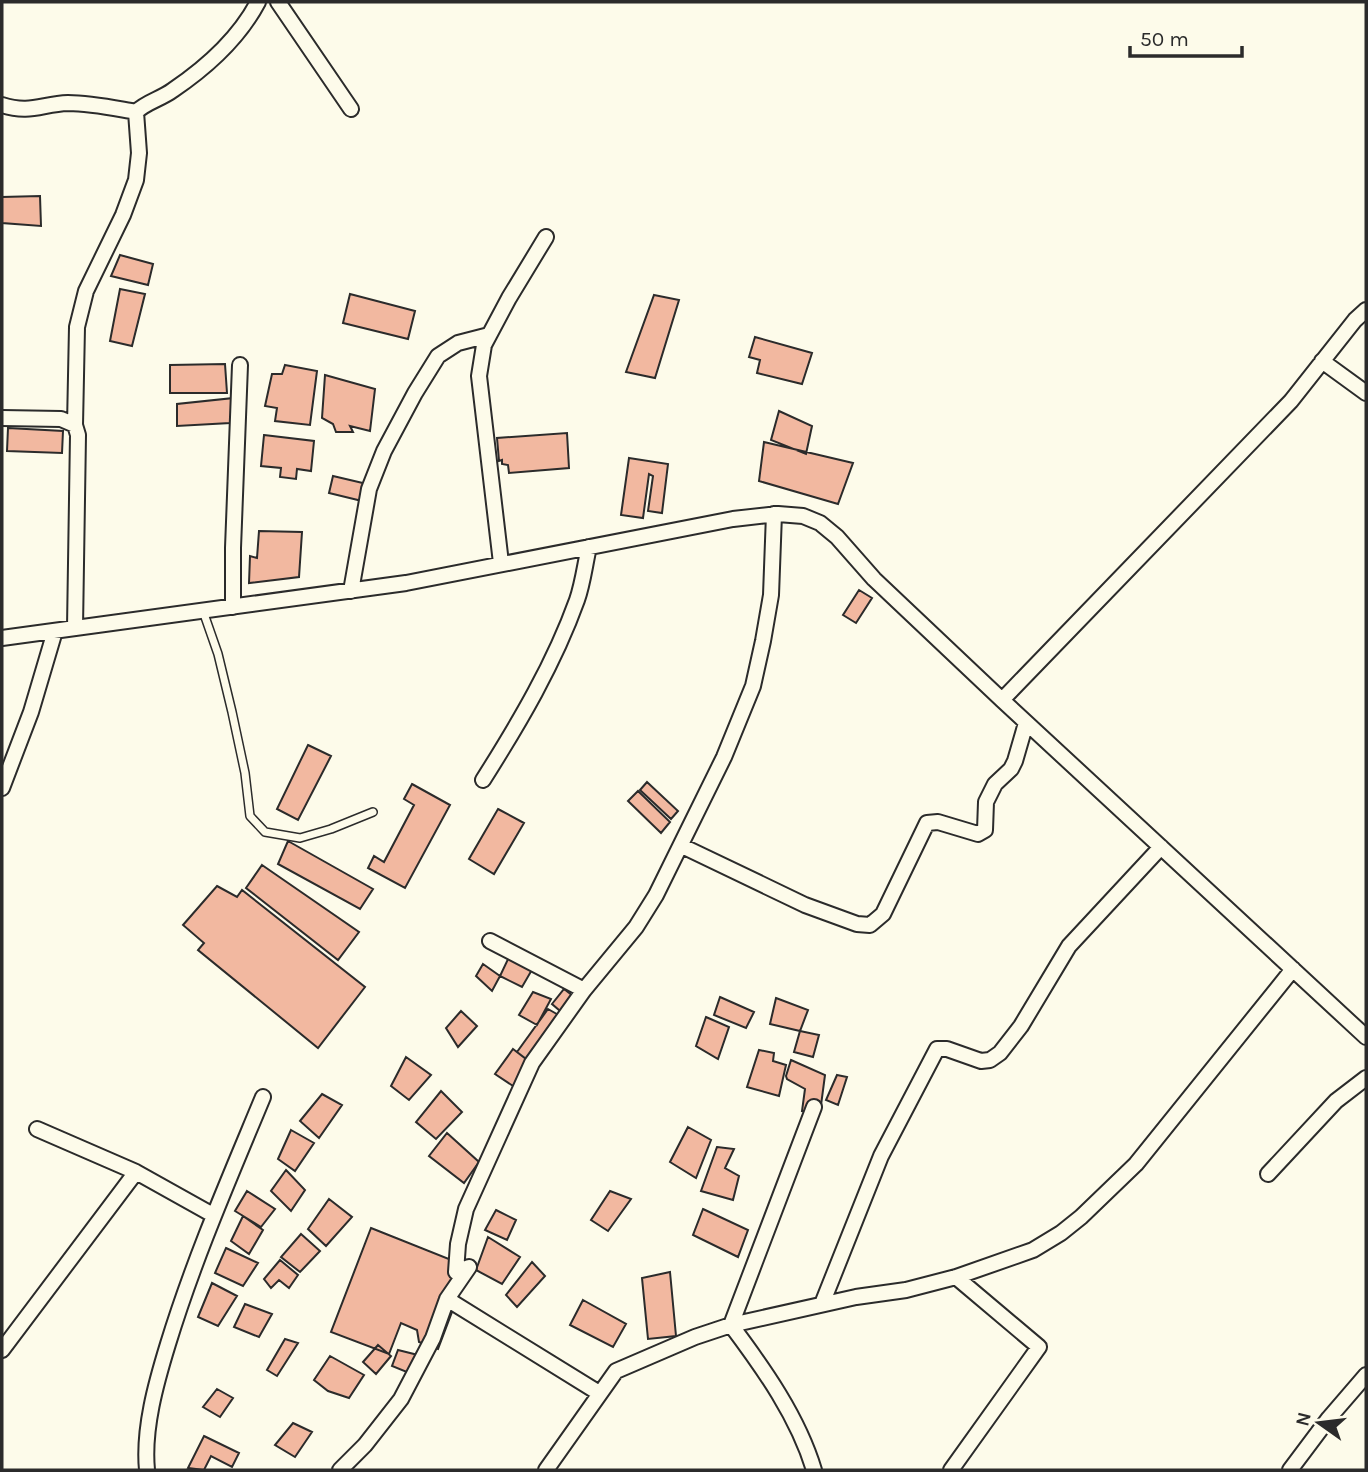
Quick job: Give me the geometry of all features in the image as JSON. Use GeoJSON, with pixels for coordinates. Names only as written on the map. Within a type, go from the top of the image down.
{"type":"FeatureCollection","features":[{"type":"Feature","properties":{"kind":"street"},"geometry":{"type":"LineString","coordinates":[[75,628],[77,327],[86,291],[123,215],[136,180],[139,153],[136,112],[171,92],[206,64],[240,32],[258,2]]}},
{"type":"Feature","properties":{"kind":"street"},"geometry":{"type":"LineString","coordinates":[[278,2],[351,109]]}},
{"type":"Feature","properties":{"kind":"street"},"geometry":{"type":"LineString","coordinates":[[2,106],[32,111],[67,103],[94,104],[136,112]]}},
{"type":"Feature","properties":{"kind":"street"},"geometry":{"type":"LineString","coordinates":[[501,564],[479,376],[484,345],[546,237]]}},
{"type":"Feature","properties":{"kind":"street"},"geometry":{"type":"LineString","coordinates":[[1002,700],[1291,401],[1354,320],[1366,310]]}},
{"type":"Feature","properties":{"kind":"street"},"geometry":{"type":"LineString","coordinates":[[351,591],[369,489],[390,439],[438,356],[458,343],[489,335]]}},
{"type":"Feature","properties":{"kind":"street"},"geometry":{"type":"LineString","coordinates":[[1322,360],[1366,393]]}},
{"type":"Feature","properties":{"kind":"street"},"geometry":{"type":"LineString","coordinates":[[233,607],[240,365]]}},
{"type":"Feature","properties":{"kind":"street"},"geometry":{"type":"LineString","coordinates":[[2,418],[61,419],[75,425]]}},
{"type":"Feature","properties":{"kind":"street"},"geometry":{"type":"LineString","coordinates":[[340,1470],[365,1445],[401,1399],[433,1338],[447,1299],[469,1267],[456,1272],[458,1244],[466,1209],[532,1063],[584,990],[636,927],[682,846],[724,757],[753,686],[771,595],[774,514]]}},
{"type":"Feature","properties":{"kind":"street"},"geometry":{"type":"LineString","coordinates":[[2,638],[406,583],[733,519],[774,514],[803,516],[820,523],[838,537],[874,579],[1026,723],[1366,1037]]}},
{"type":"Feature","properties":{"kind":"street"},"geometry":{"type":"LineString","coordinates":[[482,780],[510,737],[545,672],[578,597],[589,547]]}},
{"type":"Feature","properties":{"kind":"street"},"geometry":{"type":"LineString","coordinates":[[2,788],[31,712],[55,631]]}},
{"type":"Feature","properties":{"kind":"street"},"geometry":{"type":"LineString","coordinates":[[682,846],[805,905],[857,924],[870,925],[883,914],[927,823],[938,822],[978,834],[985,830],[986,802],[995,784],[1011,769],[1026,723]]}},
{"type":"Feature","properties":{"kind":"street"},"geometry":{"type":"LineString","coordinates":[[822,1304],[881,1156],[937,1049],[947,1049],[981,1061],[990,1060],[1000,1053],[1021,1026],[1069,946],[1161,847]]}},
{"type":"Feature","properties":{"kind":"street"},"geometry":{"type":"LineString","coordinates":[[490,941],[584,990]]}},
{"type":"Feature","properties":{"kind":"street"},"geometry":{"type":"LineString","coordinates":[[546,1470],[616,1371],[695,1337],[731,1325],[822,1304],[906,1290],[956,1277],[1033,1250],[1060,1233],[1136,1164],[1293,970]]}},
{"type":"Feature","properties":{"kind":"street"},"geometry":{"type":"LineString","coordinates":[[1268,1174],[1336,1101],[1366,1078]]}},
{"type":"Feature","properties":{"kind":"street"},"geometry":{"type":"LineString","coordinates":[[147,1470],[150,1420],[160,1371],[182,1298],[213,1215],[263,1097]]}},
{"type":"Feature","properties":{"kind":"street"},"geometry":{"type":"LineString","coordinates":[[731,1325],[814,1107]]}},
{"type":"Feature","properties":{"kind":"street"},"geometry":{"type":"LineString","coordinates":[[37,1129],[136,1172],[213,1215]]}},
{"type":"Feature","properties":{"kind":"street"},"geometry":{"type":"LineString","coordinates":[[2,1350],[136,1172]]}},
{"type":"Feature","properties":{"kind":"street"},"geometry":{"type":"LineString","coordinates":[[951,1470],[1039,1347],[956,1277]]}},
{"type":"Feature","properties":{"kind":"street"},"geometry":{"type":"LineString","coordinates":[[447,1299],[599,1392]]}},
{"type":"Feature","properties":{"kind":"street"},"geometry":{"type":"LineString","coordinates":[[731,1325],[760,1363],[788,1410],[808,1450],[814,1470]]}},
{"type":"Feature","properties":{"kind":"street"},"geometry":{"type":"LineString","coordinates":[[1290,1470],[1366,1375]]}},
{"type":"Feature","properties":{"kind":"lane"},"geometry":{"type":"LineString","coordinates":[[203,611],[218,654],[232,712],[245,773],[250,816],[265,832],[300,838],[373,812]]}},
{"type":"Feature","properties":{"kind":"building"},"geometry":{"type":"Polygon","coordinates":[[[40,196],[41,226],[2,223],[2,197],[40,196]]]}},
{"type":"Feature","properties":{"kind":"building"},"geometry":{"type":"Polygon","coordinates":[[[120,255],[153,264],[148,285],[111,276],[120,255]]]}},
{"type":"Feature","properties":{"kind":"building"},"geometry":{"type":"Polygon","coordinates":[[[120,289],[145,294],[132,346],[110,341],[120,289]]]}},
{"type":"Feature","properties":{"kind":"building"},"geometry":{"type":"Polygon","coordinates":[[[350,294],[415,311],[408,339],[343,323],[350,294]]]}},
{"type":"Feature","properties":{"kind":"building"},"geometry":{"type":"Polygon","coordinates":[[[654,295],[679,300],[655,378],[626,372],[654,295]]]}},
{"type":"Feature","properties":{"kind":"building"},"geometry":{"type":"Polygon","coordinates":[[[755,337],[812,353],[802,384],[757,373],[760,360],[749,357],[755,337]]]}},
{"type":"Feature","properties":{"kind":"building"},"geometry":{"type":"Polygon","coordinates":[[[225,364],[227,393],[170,393],[170,365],[225,364]]]}},
{"type":"Feature","properties":{"kind":"building"},"geometry":{"type":"Polygon","coordinates":[[[285,365],[317,371],[310,425],[275,421],[277,408],[265,406],[272,374],[282,374],[285,365]]]}},
{"type":"Feature","properties":{"kind":"building"},"geometry":{"type":"Polygon","coordinates":[[[325,375],[375,389],[370,431],[350,426],[353,432],[336,432],[333,424],[322,418],[325,375]]]}},
{"type":"Feature","properties":{"kind":"building"},"geometry":{"type":"Polygon","coordinates":[[[234,398],[230,423],[177,426],[177,404],[234,398]]]}},
{"type":"Feature","properties":{"kind":"building"},"geometry":{"type":"Polygon","coordinates":[[[779,411],[812,426],[806,454],[771,440],[779,411]]]}},
{"type":"Feature","properties":{"kind":"building"},"geometry":{"type":"Polygon","coordinates":[[[8,428],[63,431],[62,453],[7,451],[8,428]]]}},
{"type":"Feature","properties":{"kind":"building"},"geometry":{"type":"Polygon","coordinates":[[[567,433],[569,468],[509,473],[508,465],[502,464],[502,460],[499,461],[497,438],[567,433]]]}},
{"type":"Feature","properties":{"kind":"building"},"geometry":{"type":"Polygon","coordinates":[[[264,435],[314,441],[311,471],[297,469],[296,479],[280,477],[281,468],[261,466],[264,435]]]}},
{"type":"Feature","properties":{"kind":"building"},"geometry":{"type":"Polygon","coordinates":[[[764,442],[853,463],[838,504],[759,481],[764,442]]]}},
{"type":"Feature","properties":{"kind":"building"},"geometry":{"type":"Polygon","coordinates":[[[629,458],[668,464],[662,513],[648,511],[653,476],[649,474],[643,518],[621,515],[629,458]]]}},
{"type":"Feature","properties":{"kind":"building"},"geometry":{"type":"Polygon","coordinates":[[[333,476],[367,484],[362,501],[329,493],[333,476]]]}},
{"type":"Feature","properties":{"kind":"building"},"geometry":{"type":"Polygon","coordinates":[[[259,531],[302,532],[299,577],[249,583],[250,556],[257,558],[259,531]]]}},
{"type":"Feature","properties":{"kind":"building"},"geometry":{"type":"Polygon","coordinates":[[[859,590],[872,598],[856,623],[843,615],[859,590]]]}},
{"type":"Feature","properties":{"kind":"building"},"geometry":{"type":"Polygon","coordinates":[[[308,745],[331,756],[298,820],[277,809],[308,745]]]}},
{"type":"Feature","properties":{"kind":"building"},"geometry":{"type":"Polygon","coordinates":[[[647,782],[678,811],[671,819],[640,790],[647,782]]]}},
{"type":"Feature","properties":{"kind":"building"},"geometry":{"type":"Polygon","coordinates":[[[412,784],[450,805],[405,888],[368,868],[374,856],[384,862],[414,805],[404,799],[412,784]]]}},
{"type":"Feature","properties":{"kind":"building"},"geometry":{"type":"Polygon","coordinates":[[[638,791],[670,822],[661,833],[628,801],[638,791]]]}},
{"type":"Feature","properties":{"kind":"building"},"geometry":{"type":"Polygon","coordinates":[[[498,809],[524,823],[494,874],[469,859],[498,809]]]}},
{"type":"Feature","properties":{"kind":"building"},"geometry":{"type":"Polygon","coordinates":[[[288,841],[373,889],[360,909],[278,864],[288,841]]]}},
{"type":"Feature","properties":{"kind":"building"},"geometry":{"type":"Polygon","coordinates":[[[262,865],[359,932],[338,960],[246,888],[262,865]]]}},
{"type":"Feature","properties":{"kind":"building"},"geometry":{"type":"Polygon","coordinates":[[[217,886],[237,897],[242,890],[365,987],[318,1048],[198,950],[204,943],[183,925],[217,886]]]}},
{"type":"Feature","properties":{"kind":"building"},"geometry":{"type":"Polygon","coordinates":[[[509,957],[533,968],[522,987],[500,976],[509,957]]]}},
{"type":"Feature","properties":{"kind":"building"},"geometry":{"type":"Polygon","coordinates":[[[483,964],[500,976],[492,991],[476,976],[483,964]]]}},
{"type":"Feature","properties":{"kind":"building"},"geometry":{"type":"Polygon","coordinates":[[[564,989],[577,999],[566,1016],[552,1004],[564,989]]]}},
{"type":"Feature","properties":{"kind":"building"},"geometry":{"type":"Polygon","coordinates":[[[533,992],[551,999],[537,1025],[519,1015],[533,992]]]}},
{"type":"Feature","properties":{"kind":"building"},"geometry":{"type":"Polygon","coordinates":[[[720,997],[754,1012],[746,1028],[714,1015],[720,997]]]}},
{"type":"Feature","properties":{"kind":"building"},"geometry":{"type":"Polygon","coordinates":[[[776,998],[808,1010],[800,1031],[770,1024],[776,998]]]}},
{"type":"Feature","properties":{"kind":"building"},"geometry":{"type":"Polygon","coordinates":[[[548,1009],[562,1017],[530,1062],[517,1052],[548,1009]]]}},
{"type":"Feature","properties":{"kind":"building"},"geometry":{"type":"Polygon","coordinates":[[[461,1011],[477,1026],[458,1047],[446,1028],[461,1011]]]}},
{"type":"Feature","properties":{"kind":"building"},"geometry":{"type":"Polygon","coordinates":[[[706,1017],[729,1027],[718,1059],[696,1046],[706,1017]]]}},
{"type":"Feature","properties":{"kind":"building"},"geometry":{"type":"Polygon","coordinates":[[[800,1031],[819,1035],[813,1057],[794,1052],[800,1031]]]}},
{"type":"Feature","properties":{"kind":"building"},"geometry":{"type":"Polygon","coordinates":[[[513,1049],[530,1062],[513,1086],[495,1074],[513,1049]]]}},
{"type":"Feature","properties":{"kind":"building"},"geometry":{"type":"Polygon","coordinates":[[[759,1050],[774,1053],[773,1061],[786,1065],[779,1096],[747,1087],[759,1050]]]}},
{"type":"Feature","properties":{"kind":"building"},"geometry":{"type":"Polygon","coordinates":[[[406,1057],[431,1075],[409,1100],[391,1086],[406,1057]]]}},
{"type":"Feature","properties":{"kind":"building"},"geometry":{"type":"Polygon","coordinates":[[[791,1060],[825,1075],[820,1113],[802,1111],[805,1089],[786,1076],[791,1060]]]}},
{"type":"Feature","properties":{"kind":"building"},"geometry":{"type":"Polygon","coordinates":[[[837,1075],[847,1077],[838,1105],[826,1100],[837,1075]]]}},
{"type":"Feature","properties":{"kind":"building"},"geometry":{"type":"Polygon","coordinates":[[[441,1091],[462,1112],[436,1139],[416,1122],[441,1091]]]}},
{"type":"Feature","properties":{"kind":"building"},"geometry":{"type":"Polygon","coordinates":[[[322,1094],[342,1105],[319,1138],[300,1121],[322,1094]]]}},
{"type":"Feature","properties":{"kind":"building"},"geometry":{"type":"Polygon","coordinates":[[[688,1127],[711,1140],[696,1178],[670,1162],[688,1127]]]}},
{"type":"Feature","properties":{"kind":"building"},"geometry":{"type":"Polygon","coordinates":[[[291,1130],[314,1143],[295,1171],[278,1159],[291,1130]]]}},
{"type":"Feature","properties":{"kind":"building"},"geometry":{"type":"Polygon","coordinates":[[[447,1133],[479,1162],[464,1183],[429,1156],[447,1133]]]}},
{"type":"Feature","properties":{"kind":"building"},"geometry":{"type":"Polygon","coordinates":[[[717,1147],[734,1149],[725,1168],[739,1176],[733,1200],[701,1191],[717,1147]]]}},
{"type":"Feature","properties":{"kind":"building"},"geometry":{"type":"Polygon","coordinates":[[[286,1170],[305,1190],[291,1211],[271,1191],[286,1170]]]}},
{"type":"Feature","properties":{"kind":"building"},"geometry":{"type":"Polygon","coordinates":[[[247,1191],[275,1209],[261,1227],[235,1211],[247,1191]]]}},
{"type":"Feature","properties":{"kind":"building"},"geometry":{"type":"Polygon","coordinates":[[[610,1191],[631,1199],[608,1231],[591,1220],[610,1191]]]}},
{"type":"Feature","properties":{"kind":"building"},"geometry":{"type":"Polygon","coordinates":[[[329,1199],[352,1217],[326,1246],[308,1229],[329,1199]]]}},
{"type":"Feature","properties":{"kind":"building"},"geometry":{"type":"Polygon","coordinates":[[[703,1209],[748,1230],[738,1257],[693,1235],[703,1209]]]}},
{"type":"Feature","properties":{"kind":"building"},"geometry":{"type":"Polygon","coordinates":[[[496,1210],[516,1220],[507,1240],[485,1230],[496,1210]]]}},
{"type":"Feature","properties":{"kind":"building"},"geometry":{"type":"Polygon","coordinates":[[[243,1216],[263,1230],[249,1254],[231,1241],[243,1216]]]}},
{"type":"Feature","properties":{"kind":"building"},"geometry":{"type":"Polygon","coordinates":[[[371,1228],[469,1267],[438,1349],[419,1342],[417,1330],[401,1323],[389,1354],[331,1332],[371,1228]]]}},
{"type":"Feature","properties":{"kind":"building"},"geometry":{"type":"Polygon","coordinates":[[[301,1234],[320,1251],[300,1272],[281,1257],[301,1234]]]}},
{"type":"Feature","properties":{"kind":"building"},"geometry":{"type":"Polygon","coordinates":[[[488,1237],[520,1257],[502,1284],[476,1270],[488,1237]]]}},
{"type":"Feature","properties":{"kind":"building"},"geometry":{"type":"Polygon","coordinates":[[[226,1248],[258,1263],[243,1286],[215,1273],[226,1248]]]}},
{"type":"Feature","properties":{"kind":"building"},"geometry":{"type":"Polygon","coordinates":[[[280,1260],[298,1275],[289,1288],[279,1280],[271,1288],[264,1279],[280,1260]]]}},
{"type":"Feature","properties":{"kind":"building"},"geometry":{"type":"Polygon","coordinates":[[[532,1262],[545,1276],[517,1307],[506,1295],[532,1262]]]}},
{"type":"Feature","properties":{"kind":"building"},"geometry":{"type":"Polygon","coordinates":[[[670,1272],[676,1336],[648,1339],[642,1278],[670,1272]]]}},
{"type":"Feature","properties":{"kind":"building"},"geometry":{"type":"Polygon","coordinates":[[[212,1283],[237,1296],[218,1326],[198,1317],[212,1283]]]}},
{"type":"Feature","properties":{"kind":"building"},"geometry":{"type":"Polygon","coordinates":[[[583,1300],[626,1324],[613,1347],[570,1325],[583,1300]]]}},
{"type":"Feature","properties":{"kind":"building"},"geometry":{"type":"Polygon","coordinates":[[[245,1304],[272,1314],[259,1337],[234,1327],[245,1304]]]}},
{"type":"Feature","properties":{"kind":"building"},"geometry":{"type":"Polygon","coordinates":[[[285,1339],[298,1343],[277,1376],[267,1370],[285,1339]]]}},
{"type":"Feature","properties":{"kind":"building"},"geometry":{"type":"Polygon","coordinates":[[[378,1345],[391,1356],[376,1374],[363,1362],[378,1345]]]}},
{"type":"Feature","properties":{"kind":"building"},"geometry":{"type":"Polygon","coordinates":[[[398,1350],[426,1357],[419,1377],[392,1366],[398,1350]]]}},
{"type":"Feature","properties":{"kind":"building"},"geometry":{"type":"Polygon","coordinates":[[[330,1356],[364,1375],[349,1398],[328,1391],[314,1380],[330,1356]]]}},
{"type":"Feature","properties":{"kind":"building"},"geometry":{"type":"Polygon","coordinates":[[[217,1389],[233,1398],[220,1417],[203,1407],[217,1389]]]}},
{"type":"Feature","properties":{"kind":"building"},"geometry":{"type":"Polygon","coordinates":[[[293,1423],[312,1432],[295,1457],[275,1445],[293,1423]]]}},
{"type":"Feature","properties":{"kind":"building"},"geometry":{"type":"Polygon","coordinates":[[[204,1436],[239,1453],[232,1467],[211,1456],[204,1470],[188,1468],[204,1436]]]}}]}
